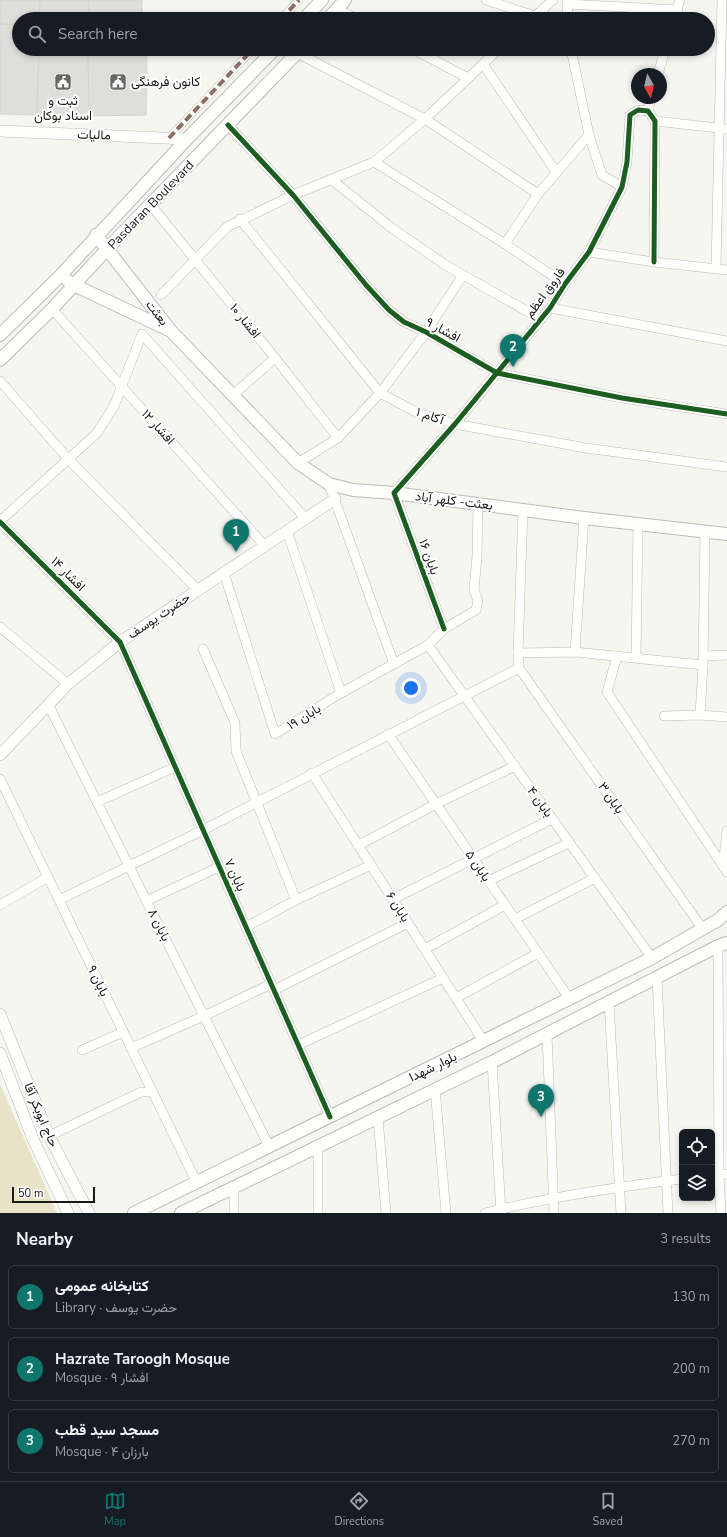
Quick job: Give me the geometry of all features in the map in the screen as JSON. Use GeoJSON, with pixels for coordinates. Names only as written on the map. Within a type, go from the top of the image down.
{"type":"FeatureCollection","features":[{"type":"Feature","properties":{"kind":"main road"},"geometry":{"type":"LineString","coordinates":[[311,12],[322,0]]}},
{"type":"Feature","properties":{"kind":"main road"},"geometry":{"type":"LineString","coordinates":[[334,12],[341,4]]}},
{"type":"Feature","properties":{"kind":"main road","name":"Pasdaran Boulevard"},"geometry":{"type":"LineString","coordinates":[[0,335],[61,275],[187,139],[268,56]]}},
{"type":"Feature","properties":{"kind":"main road","name":"Pasdaran Boulevard"},"geometry":{"type":"LineString","coordinates":[[0,360],[52,309],[150,204],[294,56]]}},
{"type":"Feature","properties":{"kind":"main road","name":"بعثت"},"geometry":{"type":"LineString","coordinates":[[96,236],[172,331]]}},
{"type":"Feature","properties":{"kind":"main road","name":"بعثت"},"geometry":{"type":"LineString","coordinates":[[61,275],[74,285],[172,331]]}},
{"type":"Feature","properties":{"kind":"main road","name":"بعثت- کلهر آباد"},"geometry":{"type":"LineString","coordinates":[[172,331],[298,463],[329,484],[353,490],[394,493],[584,518],[727,534]]}},
{"type":"Feature","properties":{"kind":"main road","name":"بلوار شهدا"},"geometry":{"type":"LineString","coordinates":[[134,1213],[652,958],[702,928],[724,917]]}},
{"type":"Feature","properties":{"kind":"main road","name":"بلوار شهدا"},"geometry":{"type":"LineString","coordinates":[[181,1213],[492,1062],[723,945]]}},
{"type":"Feature","properties":{"kind":"street"},"geometry":{"type":"LineString","coordinates":[[288,12],[299,0]]}},
{"type":"Feature","properties":{"kind":"street"},"geometry":{"type":"LineString","coordinates":[[486,0],[520,12]]}},
{"type":"Feature","properties":{"kind":"street"},"geometry":{"type":"LineString","coordinates":[[540,12],[553,0]]}},
{"type":"Feature","properties":{"kind":"street"},"geometry":{"type":"LineString","coordinates":[[568,12],[567,2],[678,10],[680,0]]}},
{"type":"Feature","properties":{"kind":"street"},"geometry":{"type":"LineString","coordinates":[[716,268],[723,129],[722,0]]}},
{"type":"Feature","properties":{"kind":"street"},"geometry":{"type":"LineString","coordinates":[[341,4],[349,12]]}},
{"type":"Feature","properties":{"kind":"street"},"geometry":{"type":"LineString","coordinates":[[169,138],[246,56]]}},
{"type":"Feature","properties":{"kind":"street"},"geometry":{"type":"LineString","coordinates":[[308,56],[425,119],[538,194]]}},
{"type":"Feature","properties":{"kind":"street"},"geometry":{"type":"LineString","coordinates":[[426,56],[468,78]]}},
{"type":"Feature","properties":{"kind":"street"},"geometry":{"type":"LineString","coordinates":[[161,295],[227,227],[293,195],[374,162],[425,119],[492,56]]}},
{"type":"Feature","properties":{"kind":"street"},"geometry":{"type":"LineString","coordinates":[[572,56],[589,135],[602,175],[622,187]]}},
{"type":"Feature","properties":{"kind":"street"},"geometry":{"type":"LineString","coordinates":[[660,68],[663,56]]}},
{"type":"Feature","properties":{"kind":"street"},"geometry":{"type":"LineString","coordinates":[[483,64],[556,172]]}},
{"type":"Feature","properties":{"kind":"street"},"geometry":{"type":"LineString","coordinates":[[650,104],[648,111],[655,121],[654,262]]}},
{"type":"Feature","properties":{"kind":"street","name":"فاروق اعظم"},"geometry":{"type":"LineString","coordinates":[[394,493],[455,424],[550,308],[565,284],[589,252],[622,187],[627,162],[630,115],[638,110],[648,111]]}},
{"type":"Feature","properties":{"kind":"street"},"geometry":{"type":"LineString","coordinates":[[655,121],[723,129]]}},
{"type":"Feature","properties":{"kind":"street","name":"افشار ۹"},"geometry":{"type":"LineString","coordinates":[[228,125],[293,195],[366,285],[389,310],[404,322],[426,332],[497,373],[622,398],[727,414]]}},
{"type":"Feature","properties":{"kind":"street","name":"مالیات"},"geometry":{"type":"LineString","coordinates":[[0,132],[187,139]]}},
{"type":"Feature","properties":{"kind":"street"},"geometry":{"type":"LineString","coordinates":[[505,244],[538,194],[589,135]]}},
{"type":"Feature","properties":{"kind":"street"},"geometry":{"type":"LineString","coordinates":[[374,162],[505,244],[565,284]]}},
{"type":"Feature","properties":{"kind":"street"},"geometry":{"type":"LineString","coordinates":[[332,180],[393,229],[463,275],[541,319]]}},
{"type":"Feature","properties":{"kind":"street","name":"افشار ۱۰"},"geometry":{"type":"LineString","coordinates":[[150,204],[338,438]]}},
{"type":"Feature","properties":{"kind":"street","name":"آکام ۱"},"geometry":{"type":"LineString","coordinates":[[240,220],[380,393],[418,413],[455,424],[586,448],[727,467]]}},
{"type":"Feature","properties":{"kind":"street"},"geometry":{"type":"LineString","coordinates":[[589,252],[654,262],[727,270]]}},
{"type":"Feature","properties":{"kind":"street"},"geometry":{"type":"LineString","coordinates":[[298,463],[338,438],[380,393],[426,332],[463,275]]}},
{"type":"Feature","properties":{"kind":"street"},"geometry":{"type":"LineString","coordinates":[[550,308],[727,341]]}},
{"type":"Feature","properties":{"kind":"street","name":"افشار ۱۲"},"geometry":{"type":"LineString","coordinates":[[52,309],[264,545]]}},
{"type":"Feature","properties":{"kind":"street"},"geometry":{"type":"LineString","coordinates":[[0,522],[97,433],[114,406],[142,334],[305,518]]}},
{"type":"Feature","properties":{"kind":"street"},"geometry":{"type":"LineString","coordinates":[[233,395],[275,358]]}},
{"type":"Feature","properties":{"kind":"street"},"geometry":{"type":"LineString","coordinates":[[0,381],[69,460],[198,590]]}},
{"type":"Feature","properties":{"kind":"street"},"geometry":{"type":"LineString","coordinates":[[329,484],[394,664]]}},
{"type":"Feature","properties":{"kind":"street","name":"بابان ۱۶"},"geometry":{"type":"LineString","coordinates":[[394,493],[444,630]]}},
{"type":"Feature","properties":{"kind":"street","name":"حضرت یوسف"},"geometry":{"type":"LineString","coordinates":[[1,752],[68,684],[120,642],[335,499]]}},
{"type":"Feature","properties":{"kind":"street","name":"بابان ۱۹"},"geometry":{"type":"LineString","coordinates":[[224,573],[275,734],[341,694],[428,645],[444,630],[476,610],[478,600],[474,590],[477,556],[478,504]]}},
{"type":"Feature","properties":{"kind":"street"},"geometry":{"type":"LineString","coordinates":[[59,900],[203,830],[257,800],[519,668],[518,653],[523,509]]}},
{"type":"Feature","properties":{"kind":"street"},"geometry":{"type":"LineString","coordinates":[[575,652],[584,518]]}},
{"type":"Feature","properties":{"kind":"street","name":"افشار ۱۴"},"geometry":{"type":"LineString","coordinates":[[0,522],[120,642]]}},
{"type":"Feature","properties":{"kind":"street"},"geometry":{"type":"LineString","coordinates":[[636,657],[638,524]]}},
{"type":"Feature","properties":{"kind":"street"},"geometry":{"type":"LineString","coordinates":[[287,531],[341,694]]}},
{"type":"Feature","properties":{"kind":"street"},"geometry":{"type":"LineString","coordinates":[[700,715],[703,660],[705,532]]}},
{"type":"Feature","properties":{"kind":"street"},"geometry":{"type":"LineString","coordinates":[[0,627],[68,684]]}},
{"type":"Feature","properties":{"kind":"street","name":"بابان ۷"},"geometry":{"type":"LineString","coordinates":[[120,642],[330,1117]]}},
{"type":"Feature","properties":{"kind":"street","name":"بابان ۴"},"geometry":{"type":"LineString","coordinates":[[428,645],[652,958]]}},
{"type":"Feature","properties":{"kind":"street"},"geometry":{"type":"LineString","coordinates":[[203,649],[235,723],[236,751],[296,900]]}},
{"type":"Feature","properties":{"kind":"street"},"geometry":{"type":"LineString","coordinates":[[518,653],[575,652],[617,656],[703,660],[727,656]]}},
{"type":"Feature","properties":{"kind":"street"},"geometry":{"type":"LineString","coordinates":[[617,656],[607,692],[725,869]]}},
{"type":"Feature","properties":{"kind":"street","name":"بابان ۳"},"geometry":{"type":"LineString","coordinates":[[519,668],[702,928]]}},
{"type":"Feature","properties":{"kind":"street","name":"بابان ۸"},"geometry":{"type":"LineString","coordinates":[[48,704],[269,1146]]}},
{"type":"Feature","properties":{"kind":"street"},"geometry":{"type":"LineString","coordinates":[[664,716],[700,715],[727,717]]}},
{"type":"Feature","properties":{"kind":"street","name":"بابان ۵"},"geometry":{"type":"LineString","coordinates":[[388,734],[569,998]]}},
{"type":"Feature","properties":{"kind":"street"},"geometry":{"type":"LineString","coordinates":[[359,845],[436,804],[514,766]]}},
{"type":"Feature","properties":{"kind":"street"},"geometry":{"type":"LineString","coordinates":[[97,802],[175,767]]}},
{"type":"Feature","properties":{"kind":"street","name":"بابان ۶"},"geometry":{"type":"LineString","coordinates":[[312,772],[484,1042]]}},
{"type":"Feature","properties":{"kind":"street","name":"بابان ۹"},"geometry":{"type":"LineString","coordinates":[[0,779],[197,1183]]}},
{"type":"Feature","properties":{"kind":"street"},"geometry":{"type":"LineString","coordinates":[[393,900],[552,819]]}},
{"type":"Feature","properties":{"kind":"street"},"geometry":{"type":"LineString","coordinates":[[725,869],[727,831]]}},
{"type":"Feature","properties":{"kind":"street"},"geometry":{"type":"LineString","coordinates":[[488,880],[569,842]]}},
{"type":"Feature","properties":{"kind":"street"},"geometry":{"type":"LineString","coordinates":[[246,927],[296,900],[371,865]]}},
{"type":"Feature","properties":{"kind":"street"},"geometry":{"type":"LineString","coordinates":[[146,901],[219,867]]}},
{"type":"Feature","properties":{"kind":"street"},"geometry":{"type":"LineString","coordinates":[[0,905],[48,878]]}},
{"type":"Feature","properties":{"kind":"street"},"geometry":{"type":"LineString","coordinates":[[515,919],[595,878]]}},
{"type":"Feature","properties":{"kind":"street"},"geometry":{"type":"LineString","coordinates":[[425,949],[505,905]]}},
{"type":"Feature","properties":{"kind":"street"},"geometry":{"type":"LineString","coordinates":[[131,1048],[272,987],[408,923]]}},
{"type":"Feature","properties":{"kind":"street"},"geometry":{"type":"LineString","coordinates":[[721,1213],[719,1175],[723,945]]}},
{"type":"Feature","properties":{"kind":"street"},"geometry":{"type":"LineString","coordinates":[[456,998],[538,953]]}},
{"type":"Feature","properties":{"kind":"street"},"geometry":{"type":"LineString","coordinates":[[298,1045],[443,978]]}},
{"type":"Feature","properties":{"kind":"street"},"geometry":{"type":"LineString","coordinates":[[657,978],[668,1213]]}},
{"type":"Feature","properties":{"kind":"street"},"geometry":{"type":"LineString","coordinates":[[609,1003],[621,1213]]}},
{"type":"Feature","properties":{"kind":"street","name":"حاج ابوبکر آقا"},"geometry":{"type":"LineString","coordinates":[[0,1014],[48,1136],[88,1213]]}},
{"type":"Feature","properties":{"kind":"street"},"geometry":{"type":"LineString","coordinates":[[82,1050],[123,1032]]}},
{"type":"Feature","properties":{"kind":"street"},"geometry":{"type":"LineString","coordinates":[[547,1033],[554,1213]]}},
{"type":"Feature","properties":{"kind":"street","name":"حاج ابوبکر آقا"},"geometry":{"type":"LineString","coordinates":[[0,1052],[33,1139],[68,1213]]}},
{"type":"Feature","properties":{"kind":"street"},"geometry":{"type":"LineString","coordinates":[[492,1062],[501,1211]]}},
{"type":"Feature","properties":{"kind":"street"},"geometry":{"type":"LineString","coordinates":[[435,1089],[446,1213]]}},
{"type":"Feature","properties":{"kind":"street"},"geometry":{"type":"LineString","coordinates":[[48,1136],[141,1092],[152,1092]]}},
{"type":"Feature","properties":{"kind":"street"},"geometry":{"type":"LineString","coordinates":[[378,1118],[386,1213]]}},
{"type":"Feature","properties":{"kind":"street"},"geometry":{"type":"LineString","coordinates":[[318,1146],[318,1213]]}},
{"type":"Feature","properties":{"kind":"street"},"geometry":{"type":"LineString","coordinates":[[485,1213],[501,1211],[553,1198],[679,1179]]}},
{"type":"Feature","properties":{"kind":"street"},"geometry":{"type":"LineString","coordinates":[[234,1188],[234,1213]]}},
{"type":"Feature","properties":{"kind":"shaded area"},"geometry":{"type":"Polygon","coordinates":[[[0,1084],[57,1213],[0,1213],[0,1084]]]}},
{"type":"Feature","properties":{"kind":"building"},"geometry":{"type":"Polygon","coordinates":[[[0,0],[40,0],[40,12],[12,12],[12,25],[0,24],[0,0]]]}},
{"type":"Feature","properties":{"kind":"building"},"geometry":{"type":"Polygon","coordinates":[[[40,0],[89,0],[88,12],[40,12],[40,0]]]}},
{"type":"Feature","properties":{"kind":"building"},"geometry":{"type":"Polygon","coordinates":[[[89,0],[142,0],[142,12],[88,12],[89,0]]]}},
{"type":"Feature","properties":{"kind":"building"},"geometry":{"type":"Polygon","coordinates":[[[0,24],[12,25],[12,56],[39,56],[37,115],[0,114],[0,24]]]}},
{"type":"Feature","properties":{"kind":"building","name":"ثبت و اسناد بوکان"},"geometry":{"type":"Polygon","coordinates":[[[39,56],[88,56],[89,116],[37,115],[39,56]]]}},
{"type":"Feature","properties":{"kind":"building","name":"کانون فرهنگی"},"geometry":{"type":"Polygon","coordinates":[[[88,56],[147,56],[146,115],[89,116],[88,56]]]}},
{"type":"Feature","properties":{"kind":"marked path"},"geometry":{"type":"LineString","coordinates":[[288,12],[299,0]]}},
{"type":"Feature","properties":{"kind":"marked path"},"geometry":{"type":"LineString","coordinates":[[169,138],[246,56]]}},
{"type":"Feature","properties":{"kind":"cycle path"},"geometry":{"type":"LineString","coordinates":[[444,629],[394,493],[455,424],[550,308],[565,284],[589,252],[622,187],[627,162],[630,115],[638,110],[648,111],[655,121],[654,262]]}},
{"type":"Feature","properties":{"kind":"cycle path"},"geometry":{"type":"LineString","coordinates":[[228,125],[293,195],[366,285],[389,310],[404,322],[426,332],[497,373],[622,398],[727,414]]}},
{"type":"Feature","properties":{"kind":"cycle path"},"geometry":{"type":"LineString","coordinates":[[0,522],[120,642],[330,1117]]}},
{"type":"Feature","properties":{"kind":"place","name":"ثبت و اسناد بوکان"},"geometry":{"type":"Point","coordinates":[63,82]}},
{"type":"Feature","properties":{"kind":"place","name":"کانون فرهنگی"},"geometry":{"type":"Point","coordinates":[118,82]}},
{"type":"Feature","properties":{"kind":"place","name":"Hazrate Taroogh Mosque"},"geometry":{"type":"Point","coordinates":[513,367]}},
{"type":"Feature","properties":{"kind":"place","name":"کتابخانه عمومی"},"geometry":{"type":"Point","coordinates":[236,552]}},
{"type":"Feature","properties":{"kind":"place","name":"مسجد سید قطب"},"geometry":{"type":"Point","coordinates":[541,1117]}}]}
